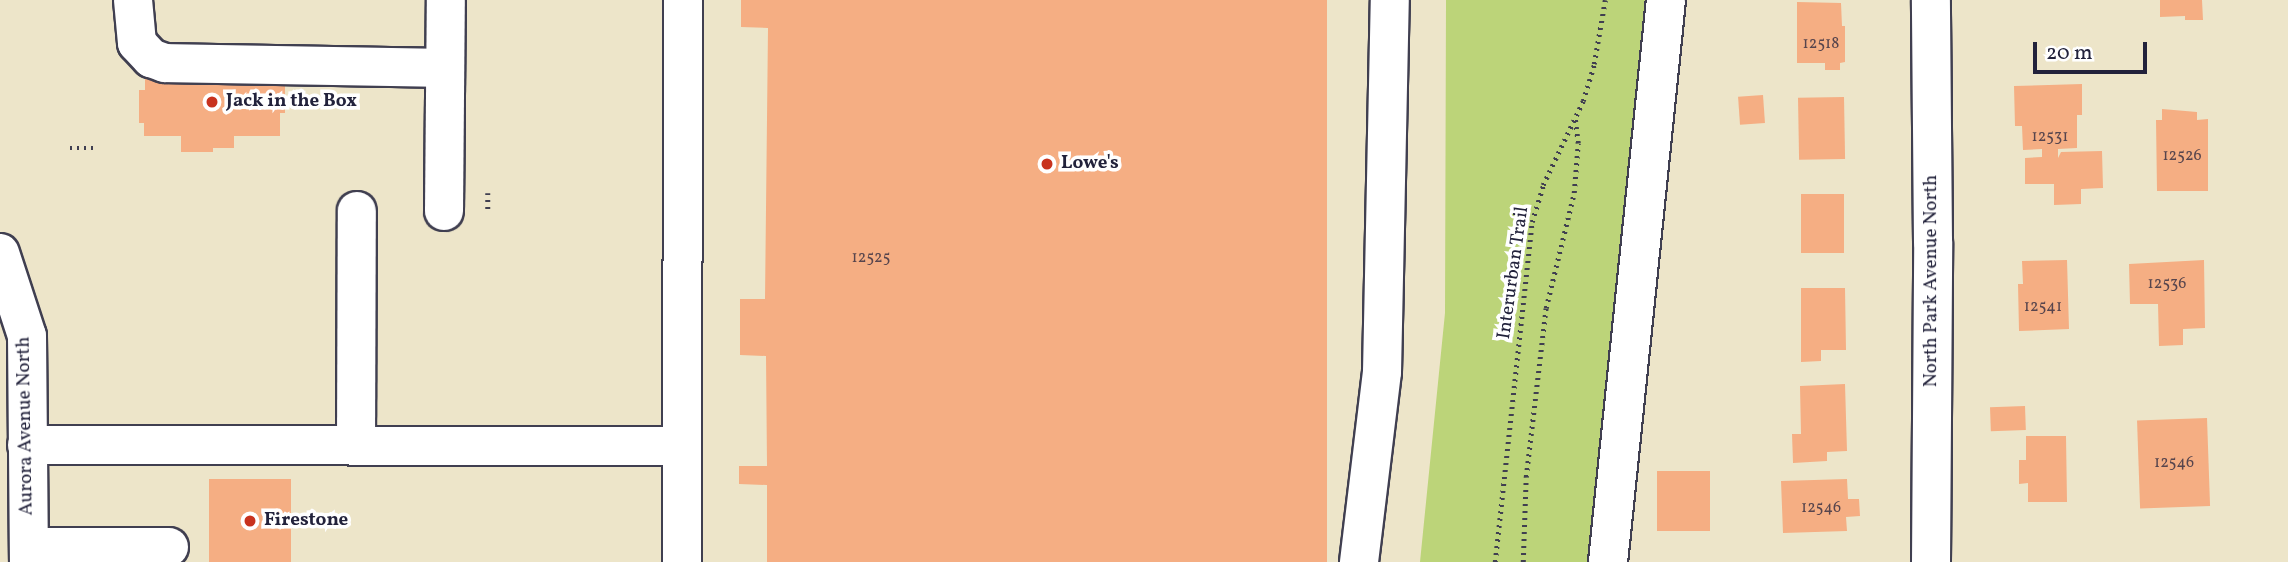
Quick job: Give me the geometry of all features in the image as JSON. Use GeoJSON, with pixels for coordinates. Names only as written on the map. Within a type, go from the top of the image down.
{"type":"FeatureCollection","features":[{"type":"Feature","properties":{"kind":"main road"},"geometry":{"type":"LineString","coordinates":[[133,0],[137,43],[150,58],[164,63],[444,68]]}},
{"type":"Feature","properties":{"kind":"main road"},"geometry":{"type":"LineString","coordinates":[[444,211],[446,0]]}},
{"type":"Feature","properties":{"kind":"main road"},"geometry":{"type":"LineString","coordinates":[[681,562],[683,0]]}},
{"type":"Feature","properties":{"kind":"main road"},"geometry":{"type":"LineString","coordinates":[[1359,562],[1382,372],[1390,0]]}},
{"type":"Feature","properties":{"kind":"main road"},"geometry":{"type":"LineString","coordinates":[[1608,562],[1666,0]]}},
{"type":"Feature","properties":{"kind":"main road","name":"North Park Avenue North"},"geometry":{"type":"LineString","coordinates":[[1931,0],[1931,562]]}},
{"type":"Feature","properties":{"kind":"main road"},"geometry":{"type":"LineString","coordinates":[[356,445],[357,211]]}},
{"type":"Feature","properties":{"kind":"main road","name":"Aurora Avenue North"},"geometry":{"type":"LineString","coordinates":[[0,253],[27,337],[29,555]]}},
{"type":"Feature","properties":{"kind":"main road"},"geometry":{"type":"LineString","coordinates":[[27,445],[681,446]]}},
{"type":"Feature","properties":{"kind":"main road"},"geometry":{"type":"LineString","coordinates":[[29,555],[169,547]]}},
{"type":"Feature","properties":{"kind":"path","name":"Interurban Trail"},"geometry":{"type":"LineString","coordinates":[[1495,562],[1532,222],[1543,185],[1575,118],[1594,64],[1605,0]]}},
{"type":"Feature","properties":{"kind":"path"},"geometry":{"type":"LineString","coordinates":[[1523,562],[1526,477],[1546,308],[1574,193],[1578,143],[1575,118]]}},
{"type":"Feature","properties":{"kind":"path"},"geometry":{"type":"LineString","coordinates":[[70,148],[94,148]]}},
{"type":"Feature","properties":{"kind":"path"},"geometry":{"type":"LineString","coordinates":[[488,193],[488,211]]}},
{"type":"Feature","properties":{"kind":"green space"},"geometry":{"type":"Polygon","coordinates":[[[1446,0],[1668,0],[1608,562],[1420,562],[1445,313],[1446,0]]]}},
{"type":"Feature","properties":{"kind":"building","name":"Lowe's"},"geometry":{"type":"Polygon","coordinates":[[[741,0],[1327,0],[1327,562],[767,562],[767,485],[739,484],[739,466],[767,466],[766,356],[740,355],[740,299],[765,299],[768,28],[741,27],[741,0]]]}},
{"type":"Feature","properties":{"kind":"building"},"geometry":{"type":"Polygon","coordinates":[[[2160,0],[2202,0],[2203,20],[2185,20],[2185,16],[2160,17],[2160,0]]]}},
{"type":"Feature","properties":{"kind":"building"},"geometry":{"type":"Polygon","coordinates":[[[1797,2],[1841,3],[1842,26],[1845,26],[1845,62],[1840,63],[1840,70],[1825,70],[1825,63],[1797,63],[1797,2]]]}},
{"type":"Feature","properties":{"kind":"building","name":"Jack in the Box"},"geometry":{"type":"Polygon","coordinates":[[[285,72],[285,113],[280,113],[280,136],[234,136],[234,148],[213,148],[213,152],[181,152],[181,136],[144,136],[144,123],[139,123],[139,90],[145,90],[145,76],[285,72]]]}},
{"type":"Feature","properties":{"kind":"building"},"geometry":{"type":"Polygon","coordinates":[[[2082,84],[2082,115],[2077,115],[2077,148],[2058,149],[2058,158],[2061,152],[2102,151],[2103,188],[2081,189],[2081,204],[2054,205],[2054,184],[2025,184],[2025,158],[2042,157],[2042,149],[2023,150],[2022,126],[2015,126],[2014,86],[2082,84]]]}},
{"type":"Feature","properties":{"kind":"building"},"geometry":{"type":"Polygon","coordinates":[[[1763,95],[1765,123],[1740,125],[1738,97],[1763,95]]]}},
{"type":"Feature","properties":{"kind":"building"},"geometry":{"type":"Polygon","coordinates":[[[1844,97],[1845,159],[1799,160],[1798,98],[1844,97]]]}},
{"type":"Feature","properties":{"kind":"building"},"geometry":{"type":"Polygon","coordinates":[[[2162,109],[2197,112],[2197,120],[2208,119],[2208,191],[2157,191],[2156,120],[2162,120],[2162,109]]]}},
{"type":"Feature","properties":{"kind":"building"},"geometry":{"type":"Polygon","coordinates":[[[1801,194],[1844,194],[1844,253],[1801,253],[1801,194]]]}},
{"type":"Feature","properties":{"kind":"building"},"geometry":{"type":"Polygon","coordinates":[[[2067,260],[2069,329],[2019,331],[2018,284],[2023,284],[2022,261],[2067,260]]]}},
{"type":"Feature","properties":{"kind":"building"},"geometry":{"type":"Polygon","coordinates":[[[2204,260],[2205,328],[2183,329],[2183,345],[2159,346],[2158,304],[2130,304],[2129,264],[2204,260]]]}},
{"type":"Feature","properties":{"kind":"building"},"geometry":{"type":"Polygon","coordinates":[[[1801,288],[1845,288],[1846,350],[1821,350],[1821,361],[1801,362],[1801,288]]]}},
{"type":"Feature","properties":{"kind":"building"},"geometry":{"type":"Polygon","coordinates":[[[1845,384],[1847,451],[1827,452],[1827,461],[1793,463],[1792,434],[1801,434],[1800,386],[1845,384]]]}},
{"type":"Feature","properties":{"kind":"building"},"geometry":{"type":"Polygon","coordinates":[[[2025,406],[2026,430],[1991,431],[1990,407],[2025,406]]]}},
{"type":"Feature","properties":{"kind":"building"},"geometry":{"type":"Polygon","coordinates":[[[2207,418],[2210,506],[2140,508],[2137,420],[2207,418]]]}},
{"type":"Feature","properties":{"kind":"building"},"geometry":{"type":"Polygon","coordinates":[[[2026,436],[2066,436],[2067,502],[2028,502],[2028,483],[2019,484],[2019,460],[2026,460],[2026,436]]]}},
{"type":"Feature","properties":{"kind":"building"},"geometry":{"type":"Polygon","coordinates":[[[1657,471],[1710,471],[1710,531],[1657,531],[1657,471]]]}},
{"type":"Feature","properties":{"kind":"building","name":"Firestone"},"geometry":{"type":"Polygon","coordinates":[[[209,479],[291,479],[291,562],[209,562],[209,479]]]}},
{"type":"Feature","properties":{"kind":"building"},"geometry":{"type":"Polygon","coordinates":[[[1847,479],[1848,499],[1859,499],[1860,516],[1846,517],[1847,531],[1783,533],[1781,481],[1847,479]]]}},
{"type":"Feature","properties":{"kind":"place","name":"Jack in the Box"},"geometry":{"type":"Point","coordinates":[212,102]}},
{"type":"Feature","properties":{"kind":"place","name":"Lowe's"},"geometry":{"type":"Point","coordinates":[1047,164]}},
{"type":"Feature","properties":{"kind":"place","name":"Firestone"},"geometry":{"type":"Point","coordinates":[250,521]}}]}
